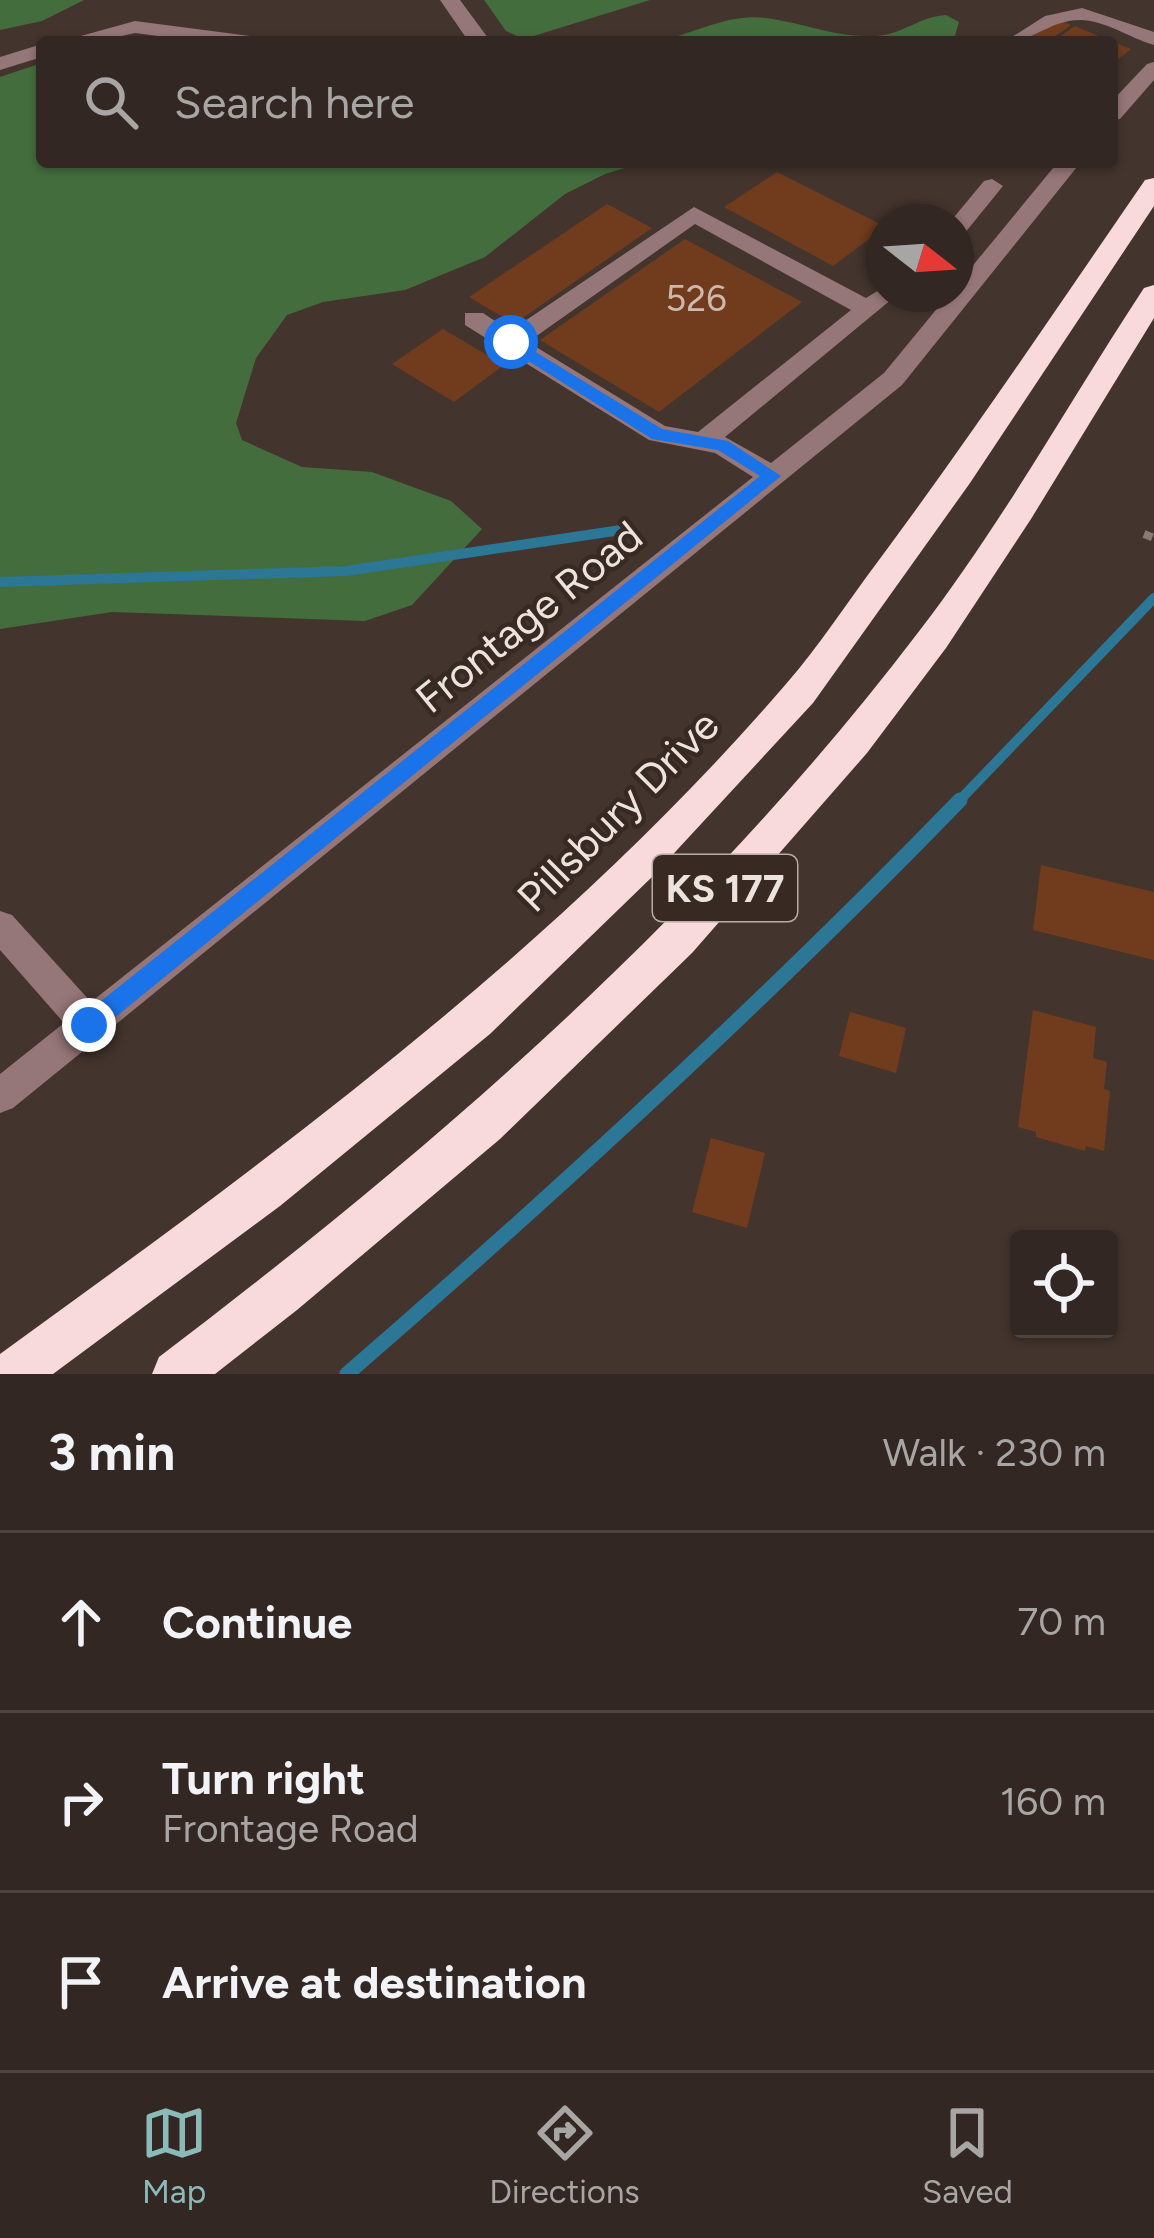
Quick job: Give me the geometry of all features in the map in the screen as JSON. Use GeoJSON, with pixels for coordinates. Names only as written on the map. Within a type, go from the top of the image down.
{"type":"FeatureCollection","features":[{"type":"Feature","properties":{"kind":"highway","name":"Pillsbury Drive"},"geometry":{"type":"LineString","coordinates":[[13,1374],[264,1190],[475,1020],[638,865],[800,693],[958,475],[1154,186]]}},
{"type":"Feature","properties":{"kind":"highway","name":"KS 177"},"geometry":{"type":"LineString","coordinates":[[176,1374],[291,1288],[493,1114],[671,948],[813,789],[934,637],[1154,294]]}},
{"type":"Feature","properties":{"kind":"street"},"geometry":{"type":"LineString","coordinates":[[135,27],[137,0]]}},
{"type":"Feature","properties":{"kind":"street"},"geometry":{"type":"LineString","coordinates":[[450,0],[475,36]]}},
{"type":"Feature","properties":{"kind":"street"},"geometry":{"type":"LineString","coordinates":[[1021,36],[1043,16],[1073,9],[1094,12],[1154,39]]}},
{"type":"Feature","properties":{"kind":"street"},"geometry":{"type":"LineString","coordinates":[[95,36],[135,27],[204,36]]}},
{"type":"Feature","properties":{"kind":"street"},"geometry":{"type":"LineString","coordinates":[[0,64],[36,52]]}},
{"type":"Feature","properties":{"kind":"street"},"geometry":{"type":"LineString","coordinates":[[1118,107],[1154,68]]}},
{"type":"Feature","properties":{"kind":"street","name":"Frontage Road"},"geometry":{"type":"LineString","coordinates":[[0,1096],[893,379],[1065,168]]}},
{"type":"Feature","properties":{"kind":"street"},"geometry":{"type":"LineString","coordinates":[[974,208],[992,186]]}},
{"type":"Feature","properties":{"kind":"street"},"geometry":{"type":"LineString","coordinates":[[511,342],[694,214],[866,297]]}},
{"type":"Feature","properties":{"kind":"street"},"geometry":{"type":"LineString","coordinates":[[702,442],[866,310]]}},
{"type":"Feature","properties":{"kind":"street"},"geometry":{"type":"LineString","coordinates":[[474,319],[658,434],[722,445],[772,476]]}},
{"type":"Feature","properties":{"kind":"street"},"geometry":{"type":"LineString","coordinates":[[0,926],[89,1025]]}},
{"type":"Feature","properties":{"kind":"path"},"geometry":{"type":"LineString","coordinates":[[1144,534],[1154,538]]}},
{"type":"Feature","properties":{"kind":"green space"},"geometry":{"type":"Polygon","coordinates":[[[0,0],[84,0],[42,21],[0,30],[0,0]]]}},
{"type":"Feature","properties":{"kind":"green space"},"geometry":{"type":"Polygon","coordinates":[[[484,0],[650,0],[534,36],[506,31],[484,0]]]}},
{"type":"Feature","properties":{"kind":"green space"},"geometry":{"type":"Polygon","coordinates":[[[946,15],[959,22],[955,36],[876,36],[894,32],[946,15]]]}},
{"type":"Feature","properties":{"kind":"green space"},"geometry":{"type":"Polygon","coordinates":[[[752,17],[861,36],[676,36],[752,17]]]}},
{"type":"Feature","properties":{"kind":"green space"},"geometry":{"type":"Polygon","coordinates":[[[36,65],[36,168],[624,168],[565,194],[485,257],[405,290],[323,302],[287,315],[256,358],[236,423],[242,440],[302,467],[372,472],[451,501],[482,529],[412,605],[365,621],[112,612],[0,629],[0,77],[36,65]]]}},
{"type":"Feature","properties":{"kind":"building"},"geometry":{"type":"Polygon","coordinates":[[[1054,18],[1071,25],[1055,36],[1028,36],[1054,18]]]}},
{"type":"Feature","properties":{"kind":"building"},"geometry":{"type":"Polygon","coordinates":[[[1075,26],[1099,36],[1061,36],[1075,26]]]}},
{"type":"Feature","properties":{"kind":"building"},"geometry":{"type":"Polygon","coordinates":[[[1118,44],[1131,49],[1118,59],[1118,44]]]}},
{"type":"Feature","properties":{"kind":"building"},"geometry":{"type":"Polygon","coordinates":[[[777,172],[866,217],[866,241],[833,266],[724,207],[777,172]]]}},
{"type":"Feature","properties":{"kind":"building"},"geometry":{"type":"Polygon","coordinates":[[[607,204],[652,228],[514,324],[469,297],[607,204]]]}},
{"type":"Feature","properties":{"kind":"building"},"geometry":{"type":"Polygon","coordinates":[[[685,239],[802,302],[659,412],[540,340],[685,239]]]}},
{"type":"Feature","properties":{"kind":"building"},"geometry":{"type":"Polygon","coordinates":[[[443,329],[504,365],[454,402],[392,364],[443,329]]]}},
{"type":"Feature","properties":{"kind":"building"},"geometry":{"type":"Polygon","coordinates":[[[1041,865],[1154,892],[1154,960],[1033,930],[1041,865]]]}},
{"type":"Feature","properties":{"kind":"building"},"geometry":{"type":"Polygon","coordinates":[[[1033,1010],[1096,1027],[1093,1058],[1107,1062],[1104,1089],[1110,1091],[1104,1151],[1086,1146],[1085,1151],[1018,1127],[1033,1010]]]}},
{"type":"Feature","properties":{"kind":"building"},"geometry":{"type":"Polygon","coordinates":[[[850,1012],[906,1028],[896,1073],[839,1056],[850,1012]]]}},
{"type":"Feature","properties":{"kind":"building"},"geometry":{"type":"Polygon","coordinates":[[[711,1138],[765,1153],[747,1228],[692,1212],[711,1138]]]}},
{"type":"Feature","properties":{"kind":"waterway"},"geometry":{"type":"LineString","coordinates":[[0,582],[346,571],[621,530]]}},
{"type":"Feature","properties":{"kind":"waterway"},"geometry":{"type":"LineString","coordinates":[[957,803],[1154,598]]}},
{"type":"Feature","properties":{"kind":"waterway"},"geometry":{"type":"LineString","coordinates":[[347,1374],[660,1093],[960,800]]}},
{"type":"Feature","properties":{"kind":"route"},"geometry":{"type":"LineString","coordinates":[[89,1025],[772,476],[722,445],[658,434],[511,342]]}}]}
